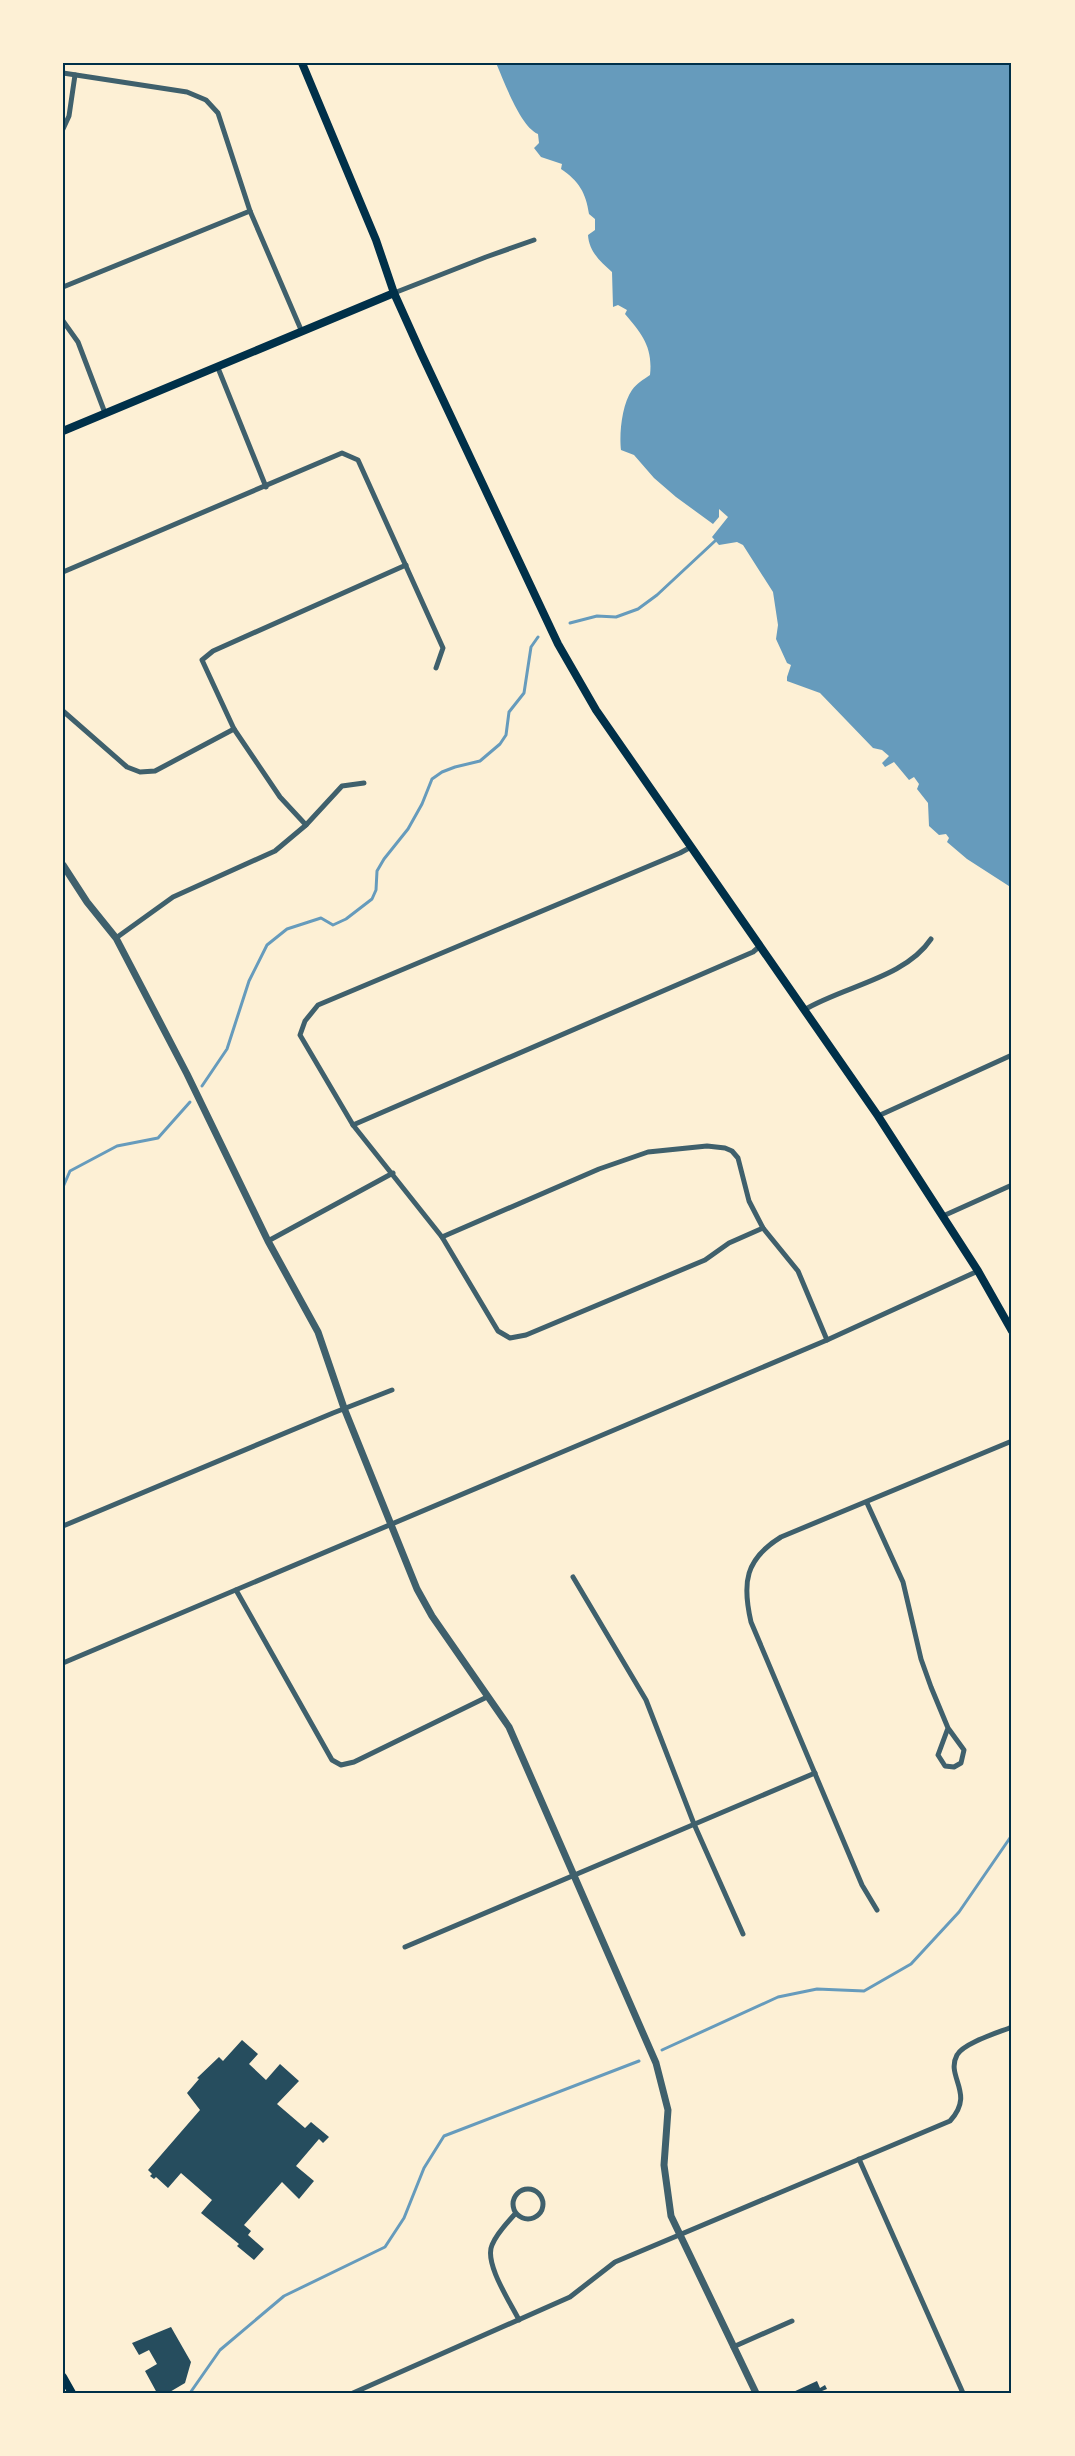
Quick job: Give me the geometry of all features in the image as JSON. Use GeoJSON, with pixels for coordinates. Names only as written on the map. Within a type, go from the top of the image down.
{"type":"FeatureCollection","features":[{"type":"Feature","properties":{"kind":"main road"},"geometry":{"type":"LineString","coordinates":[[302,63],[376,240],[394,293],[460,439],[567,662],[596,710],[878,1116],[978,1271],[1012,1330]]}},
{"type":"Feature","properties":{"kind":"main road"},"geometry":{"type":"LineString","coordinates":[[63,431],[394,293]]}},
{"type":"Feature","properties":{"kind":"main road"},"geometry":{"type":"LineString","coordinates":[[63,2377],[72,2393]]}},
{"type":"Feature","properties":{"kind":"street"},"geometry":{"type":"LineString","coordinates":[[63,73],[187,92],[206,100],[218,113],[250,212],[302,332]]}},
{"type":"Feature","properties":{"kind":"street"},"geometry":{"type":"LineString","coordinates":[[63,129],[69,116],[75,75]]}},
{"type":"Feature","properties":{"kind":"street"},"geometry":{"type":"LineString","coordinates":[[63,287],[250,212]]}},
{"type":"Feature","properties":{"kind":"street"},"geometry":{"type":"LineString","coordinates":[[394,293],[534,240]]}},
{"type":"Feature","properties":{"kind":"street"},"geometry":{"type":"LineString","coordinates":[[63,321],[78,342],[105,413]]}},
{"type":"Feature","properties":{"kind":"street"},"geometry":{"type":"LineString","coordinates":[[218,368],[266,487]]}},
{"type":"Feature","properties":{"kind":"street"},"geometry":{"type":"LineString","coordinates":[[63,572],[342,453],[351,455],[358,460],[443,648],[436,668]]}},
{"type":"Feature","properties":{"kind":"street"},"geometry":{"type":"LineString","coordinates":[[306,825],[280,797],[234,729],[202,664],[204,657],[406,565]]}},
{"type":"Feature","properties":{"kind":"street"},"geometry":{"type":"LineString","coordinates":[[63,711],[127,767],[140,772],[155,771],[234,729]]}},
{"type":"Feature","properties":{"kind":"street"},"geometry":{"type":"LineString","coordinates":[[116,938],[173,897],[275,851],[306,825],[342,786],[364,783]]}},
{"type":"Feature","properties":{"kind":"street"},"geometry":{"type":"LineString","coordinates":[[691,847],[318,1005],[305,1021],[300,1035],[353,1125],[442,1237],[498,1331],[510,1338],[526,1335],[705,1260],[729,1243],[763,1228]]}},
{"type":"Feature","properties":{"kind":"street"},"geometry":{"type":"LineString","coordinates":[[63,865],[87,902],[116,938],[187,1074],[268,1241],[318,1332],[344,1408],[417,1589],[432,1616],[509,1727],[656,2063],[668,2110],[664,2165],[671,2216],[678,2236],[734,2347],[753,2392]]}},
{"type":"Feature","properties":{"kind":"street"},"geometry":{"type":"LineString","coordinates":[[804,1010],[905,964],[922,952],[932,939]]}},
{"type":"Feature","properties":{"kind":"street"},"geometry":{"type":"LineString","coordinates":[[353,1125],[753,952],[760,946]]}},
{"type":"Feature","properties":{"kind":"street"},"geometry":{"type":"LineString","coordinates":[[878,1116],[1012,1054]]}},
{"type":"Feature","properties":{"kind":"street"},"geometry":{"type":"LineString","coordinates":[[442,1237],[599,1168],[648,1152],[707,1146],[725,1148],[732,1151],[738,1158],[749,1201],[763,1228],[798,1271],[827,1340]]}},
{"type":"Feature","properties":{"kind":"street"},"geometry":{"type":"LineString","coordinates":[[268,1241],[393,1173]]}},
{"type":"Feature","properties":{"kind":"street"},"geometry":{"type":"LineString","coordinates":[[943,1216],[1012,1185]]}},
{"type":"Feature","properties":{"kind":"street"},"geometry":{"type":"LineString","coordinates":[[63,1663],[827,1340],[978,1271]]}},
{"type":"Feature","properties":{"kind":"street"},"geometry":{"type":"LineString","coordinates":[[64,1525],[392,1390]]}},
{"type":"Feature","properties":{"kind":"street"},"geometry":{"type":"LineString","coordinates":[[877,1910],[862,1885],[751,1622],[745,1596],[748,1572],[765,1547],[781,1537],[1012,1441]]}},
{"type":"Feature","properties":{"kind":"street"},"geometry":{"type":"LineString","coordinates":[[867,1503],[903,1582],[921,1659],[948,1728],[964,1750],[962,1763],[954,1767],[945,1766],[938,1755],[948,1728]]}},
{"type":"Feature","properties":{"kind":"street"},"geometry":{"type":"LineString","coordinates":[[573,1577],[646,1700],[694,1824],[743,1934]]}},
{"type":"Feature","properties":{"kind":"street"},"geometry":{"type":"LineString","coordinates":[[236,1590],[332,1760],[341,1765],[354,1762],[487,1697]]}},
{"type":"Feature","properties":{"kind":"street"},"geometry":{"type":"LineString","coordinates":[[405,1947],[815,1773]]}},
{"type":"Feature","properties":{"kind":"street"},"geometry":{"type":"LineString","coordinates":[[353,2393],[570,2297],[615,2262],[950,2121],[959,2112],[962,2101],[955,2068],[957,2055],[966,2047],[1012,2027]]}},
{"type":"Feature","properties":{"kind":"street"},"geometry":{"type":"LineString","coordinates":[[859,2159],[963,2393]]}},
{"type":"Feature","properties":{"kind":"street"},"geometry":{"type":"LineString","coordinates":[[526,2189],[536,2191],[543,2199],[542,2210],[535,2218],[524,2220],[515,2214],[512,2204],[516,2194],[526,2189]]}},
{"type":"Feature","properties":{"kind":"street"},"geometry":{"type":"LineString","coordinates":[[515,2214],[494,2240],[490,2256],[493,2269],[519,2320]]}},
{"type":"Feature","properties":{"kind":"street"},"geometry":{"type":"LineString","coordinates":[[734,2347],[792,2321]]}},
{"type":"Feature","properties":{"kind":"water"},"geometry":{"type":"Polygon","coordinates":[[[496,63],[1012,63],[1012,888],[967,859],[947,842],[949,838],[946,834],[939,835],[929,826],[928,803],[917,789],[919,784],[914,777],[909,780],[894,762],[885,767],[882,763],[889,756],[882,750],[873,748],[820,693],[787,681],[791,665],[787,663],[776,639],[778,625],[773,592],[743,545],[737,542],[719,545],[712,537],[728,517],[719,509],[719,517],[713,524],[654,478],[634,455],[621,450],[620,436],[626,403],[634,388],[650,375],[648,349],[641,335],[625,314],[627,310],[618,305],[613,307],[612,272],[596,256],[591,247],[588,235],[595,230],[595,219],[589,214],[581,188],[561,169],[562,164],[541,157],[534,148],[539,143],[538,134],[531,129],[519,113],[496,63]]]}},
{"type":"Feature","properties":{"kind":"building"},"geometry":{"type":"Polygon","coordinates":[[[242,2040],[258,2054],[249,2064],[266,2080],[280,2064],[299,2081],[277,2104],[305,2128],[311,2122],[329,2137],[323,2143],[319,2139],[296,2166],[314,2181],[299,2199],[282,2182],[244,2225],[251,2231],[248,2235],[264,2249],[254,2260],[237,2246],[239,2244],[201,2213],[212,2200],[181,2173],[168,2188],[156,2177],[154,2179],[150,2176],[152,2174],[148,2170],[200,2110],[187,2093],[199,2079],[197,2078],[219,2057],[223,2061],[242,2040]]]}},
{"type":"Feature","properties":{"kind":"building"},"geometry":{"type":"Polygon","coordinates":[[[171,2327],[191,2362],[185,2383],[168,2393],[157,2393],[145,2371],[157,2364],[149,2350],[139,2355],[132,2343],[171,2327]]]}},
{"type":"Feature","properties":{"kind":"building"},"geometry":{"type":"Polygon","coordinates":[[[817,2381],[820,2388],[825,2385],[827,2389],[822,2391],[823,2393],[791,2393],[817,2381]]]}},
{"type":"Feature","properties":{"kind":"waterway"},"geometry":{"type":"LineString","coordinates":[[570,623],[597,616],[616,617],[638,609],[657,595],[715,541]]}},
{"type":"Feature","properties":{"kind":"waterway"},"geometry":{"type":"LineString","coordinates":[[202,1086],[227,1049],[249,981],[267,945],[287,929],[321,918],[333,925],[346,919],[372,899],[376,890],[377,871],[408,829],[422,804],[432,779],[455,767],[480,761],[500,744],[506,735],[509,712],[524,693],[531,647],[538,637]]}},
{"type":"Feature","properties":{"kind":"waterway"},"geometry":{"type":"LineString","coordinates":[[63,1187],[70,1171],[117,1146],[158,1138],[190,1102]]}},
{"type":"Feature","properties":{"kind":"waterway"},"geometry":{"type":"LineString","coordinates":[[662,2050],[778,1997],[817,1989],[864,1991],[911,1964],[959,1912],[1012,1835]]}},
{"type":"Feature","properties":{"kind":"waterway"},"geometry":{"type":"LineString","coordinates":[[190,2393],[220,2350],[284,2296],[385,2247],[404,2218],[424,2168],[444,2136],[639,2061]]}}]}
